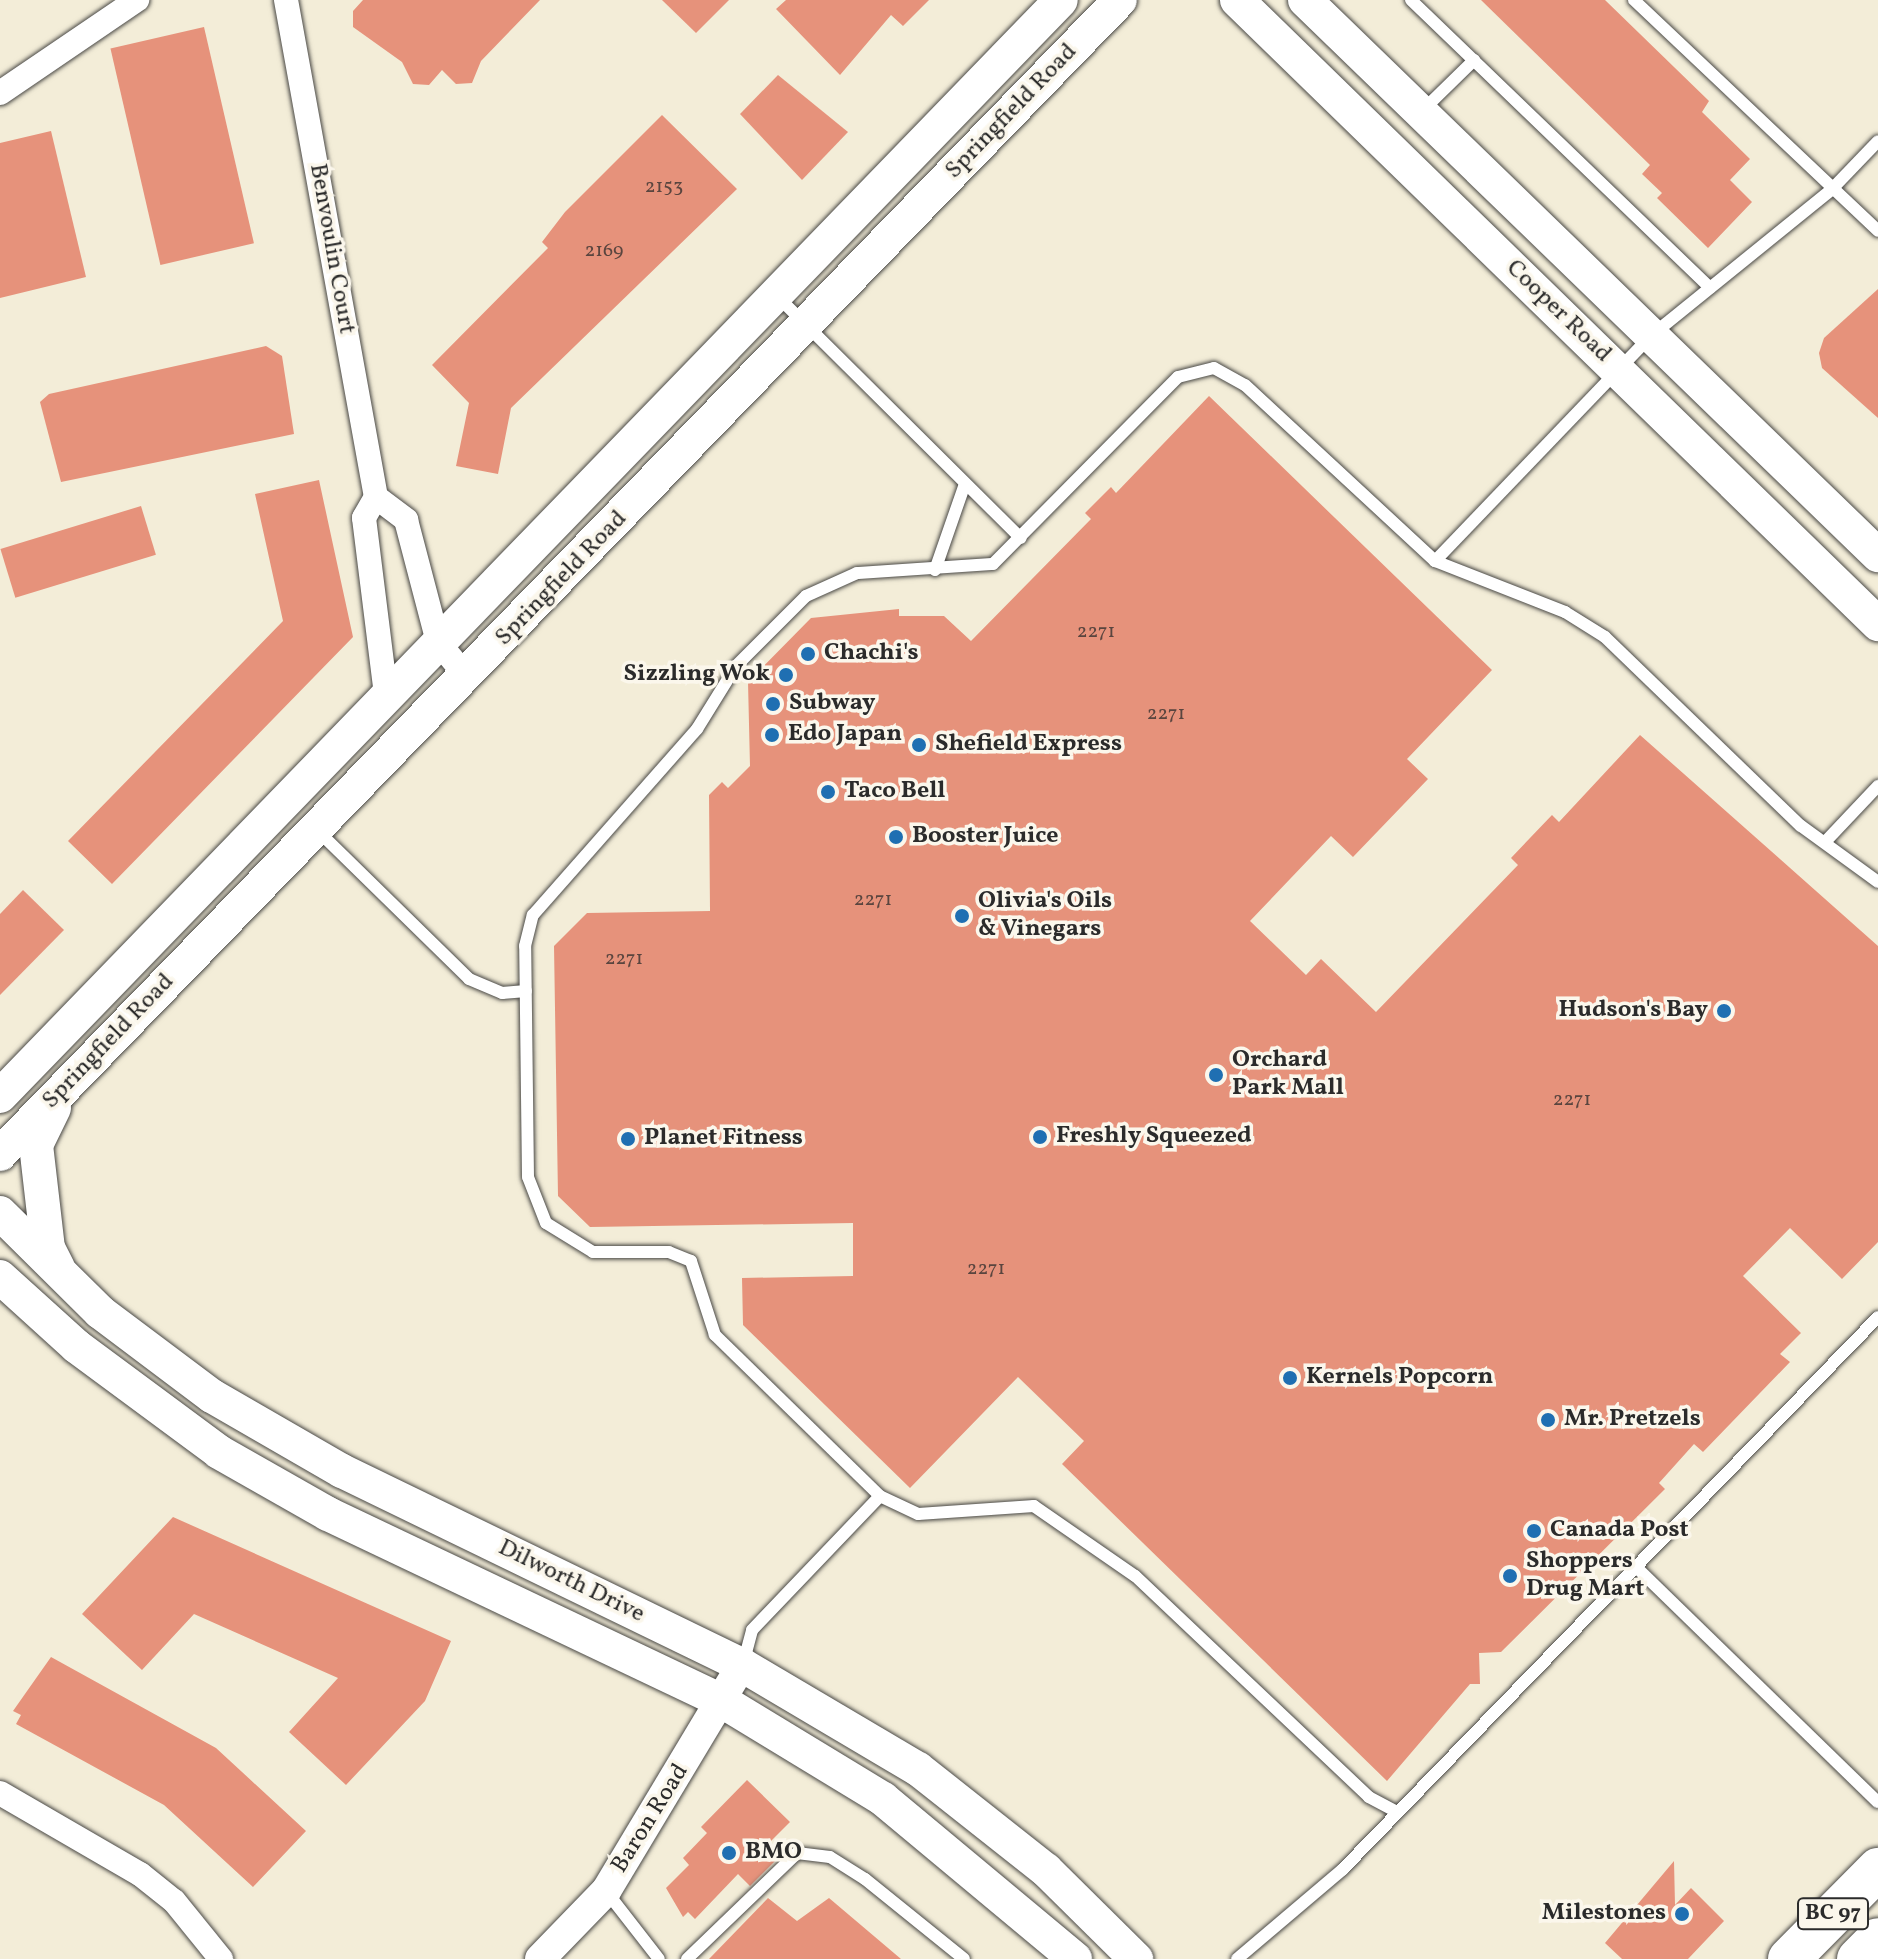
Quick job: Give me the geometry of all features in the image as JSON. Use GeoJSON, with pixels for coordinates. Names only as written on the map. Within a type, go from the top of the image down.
{"type":"FeatureCollection","features":[{"type":"Feature","properties":{"kind":"highway","name":"BC 97"},"geometry":{"type":"LineString","coordinates":[[1789,1959],[1878,1869]]}},
{"type":"Feature","properties":{"kind":"highway","name":"BC 97"},"geometry":{"type":"LineString","coordinates":[[1858,1959],[1878,1939]]}},
{"type":"Feature","properties":{"kind":"main road","name":"Springfield Road"},"geometry":{"type":"LineString","coordinates":[[0,1096],[1061,0]]}},
{"type":"Feature","properties":{"kind":"main road","name":"Springfield Road"},"geometry":{"type":"LineString","coordinates":[[0,1154],[467,677],[1120,0]]}},
{"type":"Feature","properties":{"kind":"main road","name":"Cooper Road"},"geometry":{"type":"LineString","coordinates":[[1237,0],[1878,624]]}},
{"type":"Feature","properties":{"kind":"main road","name":"Cooper Road"},"geometry":{"type":"LineString","coordinates":[[1305,0],[1878,555]]}},
{"type":"Feature","properties":{"kind":"main road"},"geometry":{"type":"LineString","coordinates":[[0,1076],[37,1056]]}},
{"type":"Feature","properties":{"kind":"main road"},"geometry":{"type":"LineString","coordinates":[[62,1275],[48,1248],[36,1145],[65,1087]]}},
{"type":"Feature","properties":{"kind":"main road","name":"Dilworth Drive"},"geometry":{"type":"LineString","coordinates":[[0,1213],[62,1275],[212,1396],[316,1456],[742,1665],[918,1769],[1046,1870],[1120,1953]]}},
{"type":"Feature","properties":{"kind":"main road","name":"Dilworth Drive"},"geometry":{"type":"LineString","coordinates":[[0,1277],[33,1307],[232,1460],[328,1514],[722,1701],[883,1799],[1075,1959]]}},
{"type":"Feature","properties":{"kind":"main road"},"geometry":{"type":"LineString","coordinates":[[0,1293],[33,1307]]}},
{"type":"Feature","properties":{"kind":"street"},"geometry":{"type":"LineString","coordinates":[[0,93],[137,0]]}},
{"type":"Feature","properties":{"kind":"street","name":"Benvoulin Court"},"geometry":{"type":"LineString","coordinates":[[286,0],[376,497],[364,518],[386,694]]}},
{"type":"Feature","properties":{"kind":"street"},"geometry":{"type":"LineString","coordinates":[[376,497],[406,520],[438,642],[467,677]]}},
{"type":"Feature","properties":{"kind":"street","name":"Baron Road"},"geometry":{"type":"LineString","coordinates":[[540,1959],[606,1891],[742,1665]]}},
{"type":"Feature","properties":{"kind":"street"},"geometry":{"type":"LineString","coordinates":[[0,1793],[140,1874],[174,1901],[221,1959]]}},
{"type":"Feature","properties":{"kind":"lane"},"geometry":{"type":"LineString","coordinates":[[1411,0],[1710,288]]}},
{"type":"Feature","properties":{"kind":"lane"},"geometry":{"type":"LineString","coordinates":[[1634,0],[1878,231]]}},
{"type":"Feature","properties":{"kind":"lane"},"geometry":{"type":"LineString","coordinates":[[1421,112],[1474,60]]}},
{"type":"Feature","properties":{"kind":"lane"},"geometry":{"type":"LineString","coordinates":[[1435,561],[1652,335],[1832,189],[1878,141]]}},
{"type":"Feature","properties":{"kind":"lane"},"geometry":{"type":"LineString","coordinates":[[775,294],[805,328],[1021,538]]}},
{"type":"Feature","properties":{"kind":"lane"},"geometry":{"type":"LineString","coordinates":[[1397,1812],[1369,1797],[1135,1576],[1034,1506],[918,1514],[880,1496],[715,1335],[702,1277],[691,1261],[669,1252],[593,1252],[542,1218],[528,1177],[526,991],[528,928],[540,901],[697,729],[736,666],[829,582],[869,571],[935,570],[993,564],[1172,382],[1214,368],[1245,385],[1435,561],[1586,623],[1801,826],[1826,841],[1878,882]]}},
{"type":"Feature","properties":{"kind":"lane"},"geometry":{"type":"LineString","coordinates":[[935,570],[965,484]]}},
{"type":"Feature","properties":{"kind":"lane"},"geometry":{"type":"LineString","coordinates":[[1826,841],[1878,786]]}},
{"type":"Feature","properties":{"kind":"lane"},"geometry":{"type":"LineString","coordinates":[[317,830],[469,979],[502,993],[526,991]]}},
{"type":"Feature","properties":{"kind":"lane"},"geometry":{"type":"LineString","coordinates":[[1237,1959],[1397,1812],[1878,1317]]}},
{"type":"Feature","properties":{"kind":"lane"},"geometry":{"type":"LineString","coordinates":[[742,1665],[752,1630],[880,1496]]}},
{"type":"Feature","properties":{"kind":"lane"},"geometry":{"type":"LineString","coordinates":[[1636,1567],[1878,1802]]}},
{"type":"Feature","properties":{"kind":"lane"},"geometry":{"type":"LineString","coordinates":[[687,1959],[797,1853],[830,1857],[865,1879],[964,1959]]}},
{"type":"Feature","properties":{"kind":"lane"},"geometry":{"type":"LineString","coordinates":[[606,1891],[659,1959]]}},
{"type":"Feature","properties":{"kind":"building"},"geometry":{"type":"Polygon","coordinates":[[[363,0],[540,0],[481,61],[472,83],[456,84],[442,70],[429,85],[413,84],[402,62],[353,27],[353,11],[363,0]]]}},
{"type":"Feature","properties":{"kind":"building"},"geometry":{"type":"Polygon","coordinates":[[[662,0],[729,0],[696,33],[662,0]]]}},
{"type":"Feature","properties":{"kind":"building"},"geometry":{"type":"Polygon","coordinates":[[[786,0],[929,0],[903,26],[891,15],[840,75],[776,9],[786,0]]]}},
{"type":"Feature","properties":{"kind":"building"},"geometry":{"type":"Polygon","coordinates":[[[1481,0],[1605,0],[1709,101],[1702,112],[1750,159],[1730,180],[1752,202],[1708,248],[1657,198],[1662,193],[1642,174],[1650,165],[1481,0]]]}},
{"type":"Feature","properties":{"kind":"building"},"geometry":{"type":"Polygon","coordinates":[[[204,27],[254,243],[160,265],[110,49],[204,27]]]}},
{"type":"Feature","properties":{"kind":"building"},"geometry":{"type":"Polygon","coordinates":[[[778,75],[848,132],[802,180],[740,114],[778,75]]]}},
{"type":"Feature","properties":{"kind":"building"},"geometry":{"type":"Polygon","coordinates":[[[662,115],[737,189],[511,408],[498,474],[456,466],[469,403],[432,365],[548,248],[542,242],[565,212],[662,115]]]}},
{"type":"Feature","properties":{"kind":"building"},"geometry":{"type":"Polygon","coordinates":[[[51,131],[86,277],[0,298],[0,143],[51,131]]]}},
{"type":"Feature","properties":{"kind":"building"},"geometry":{"type":"Polygon","coordinates":[[[1878,289],[1878,418],[1822,368],[1819,353],[1824,338],[1878,289]]]}},
{"type":"Feature","properties":{"kind":"building"},"geometry":{"type":"Polygon","coordinates":[[[266,346],[282,356],[294,434],[61,482],[40,402],[49,394],[266,346]]]}},
{"type":"Feature","properties":{"kind":"building","name":"Orchard Park Mall"},"geometry":{"type":"Polygon","coordinates":[[[1209,396],[1492,670],[1407,759],[1428,779],[1353,857],[1331,836],[1250,921],[1306,975],[1321,959],[1376,1012],[1518,865],[1511,858],[1552,815],[1559,822],[1640,735],[1878,946],[1878,1242],[1842,1279],[1790,1228],[1743,1276],[1801,1333],[1780,1354],[1790,1362],[1703,1452],[1694,1444],[1659,1483],[1665,1489],[1501,1652],[1479,1653],[1480,1684],[1470,1684],[1387,1781],[1062,1464],[1084,1441],[1018,1377],[910,1488],[743,1325],[742,1278],[853,1276],[853,1223],[590,1227],[558,1196],[554,946],[587,913],[710,911],[709,795],[722,782],[728,788],[750,766],[748,682],[811,618],[899,609],[899,616],[944,616],[971,641],[1091,519],[1085,513],[1111,487],[1116,493],[1209,396]]]}},
{"type":"Feature","properties":{"kind":"building"},"geometry":{"type":"Polygon","coordinates":[[[319,480],[353,637],[112,884],[68,841],[283,621],[255,494],[319,480]]]}},
{"type":"Feature","properties":{"kind":"building"},"geometry":{"type":"Polygon","coordinates":[[[141,506],[156,555],[15,598],[0,549],[141,506]]]}},
{"type":"Feature","properties":{"kind":"building"},"geometry":{"type":"Polygon","coordinates":[[[23,890],[64,930],[0,995],[0,914],[23,890]]]}},
{"type":"Feature","properties":{"kind":"building"},"geometry":{"type":"Polygon","coordinates":[[[173,1517],[451,1641],[425,1701],[346,1785],[289,1732],[338,1678],[194,1614],[142,1670],[82,1614],[173,1517]]]}},
{"type":"Feature","properties":{"kind":"building"},"geometry":{"type":"Polygon","coordinates":[[[51,1657],[216,1748],[306,1831],[253,1887],[164,1805],[16,1724],[21,1715],[13,1711],[51,1657]]]}},
{"type":"Feature","properties":{"kind":"building","name":"BMO"},"geometry":{"type":"Polygon","coordinates":[[[747,1780],[790,1822],[765,1847],[777,1859],[750,1886],[738,1874],[695,1919],[688,1912],[683,1917],[666,1888],[689,1865],[683,1858],[707,1833],[701,1827],[747,1780]]]}},
{"type":"Feature","properties":{"kind":"building"},"geometry":{"type":"Polygon","coordinates":[[[1674,1861],[1675,1905],[1691,1888],[1724,1921],[1688,1959],[1622,1959],[1605,1943],[1674,1861]]]}},
{"type":"Feature","properties":{"kind":"building"},"geometry":{"type":"Polygon","coordinates":[[[768,1898],[797,1921],[829,1898],[901,1959],[709,1959],[768,1898]]]}},
{"type":"Feature","properties":{"kind":"place","name":"Chachi's"},"geometry":{"type":"Point","coordinates":[808,654]}},
{"type":"Feature","properties":{"kind":"place","name":"Sizzling Wok"},"geometry":{"type":"Point","coordinates":[786,675]}},
{"type":"Feature","properties":{"kind":"place","name":"Subway"},"geometry":{"type":"Point","coordinates":[773,704]}},
{"type":"Feature","properties":{"kind":"place","name":"Edo Japan"},"geometry":{"type":"Point","coordinates":[772,735]}},
{"type":"Feature","properties":{"kind":"place","name":"Shefield Express"},"geometry":{"type":"Point","coordinates":[919,745]}},
{"type":"Feature","properties":{"kind":"place","name":"Taco Bell"},"geometry":{"type":"Point","coordinates":[828,792]}},
{"type":"Feature","properties":{"kind":"place","name":"Booster Juice"},"geometry":{"type":"Point","coordinates":[896,837]}},
{"type":"Feature","properties":{"kind":"place","name":"Olivia's Oils & Vinegars"},"geometry":{"type":"Point","coordinates":[962,916]}},
{"type":"Feature","properties":{"kind":"place","name":"Hudson's Bay"},"geometry":{"type":"Point","coordinates":[1724,1011]}},
{"type":"Feature","properties":{"kind":"place","name":"Orchard Park Mall"},"geometry":{"type":"Point","coordinates":[1216,1075]}},
{"type":"Feature","properties":{"kind":"place","name":"Freshly Squeezed"},"geometry":{"type":"Point","coordinates":[1040,1137]}},
{"type":"Feature","properties":{"kind":"place","name":"Planet Fitness"},"geometry":{"type":"Point","coordinates":[628,1139]}},
{"type":"Feature","properties":{"kind":"place","name":"Kernels Popcorn"},"geometry":{"type":"Point","coordinates":[1290,1378]}},
{"type":"Feature","properties":{"kind":"place","name":"Mr. Pretzels"},"geometry":{"type":"Point","coordinates":[1548,1420]}},
{"type":"Feature","properties":{"kind":"place","name":"Canada Post"},"geometry":{"type":"Point","coordinates":[1534,1531]}},
{"type":"Feature","properties":{"kind":"place","name":"Shoppers Drug Mart"},"geometry":{"type":"Point","coordinates":[1510,1576]}},
{"type":"Feature","properties":{"kind":"place","name":"BMO"},"geometry":{"type":"Point","coordinates":[729,1853]}},
{"type":"Feature","properties":{"kind":"place","name":"Milestones"},"geometry":{"type":"Point","coordinates":[1682,1914]}}]}
